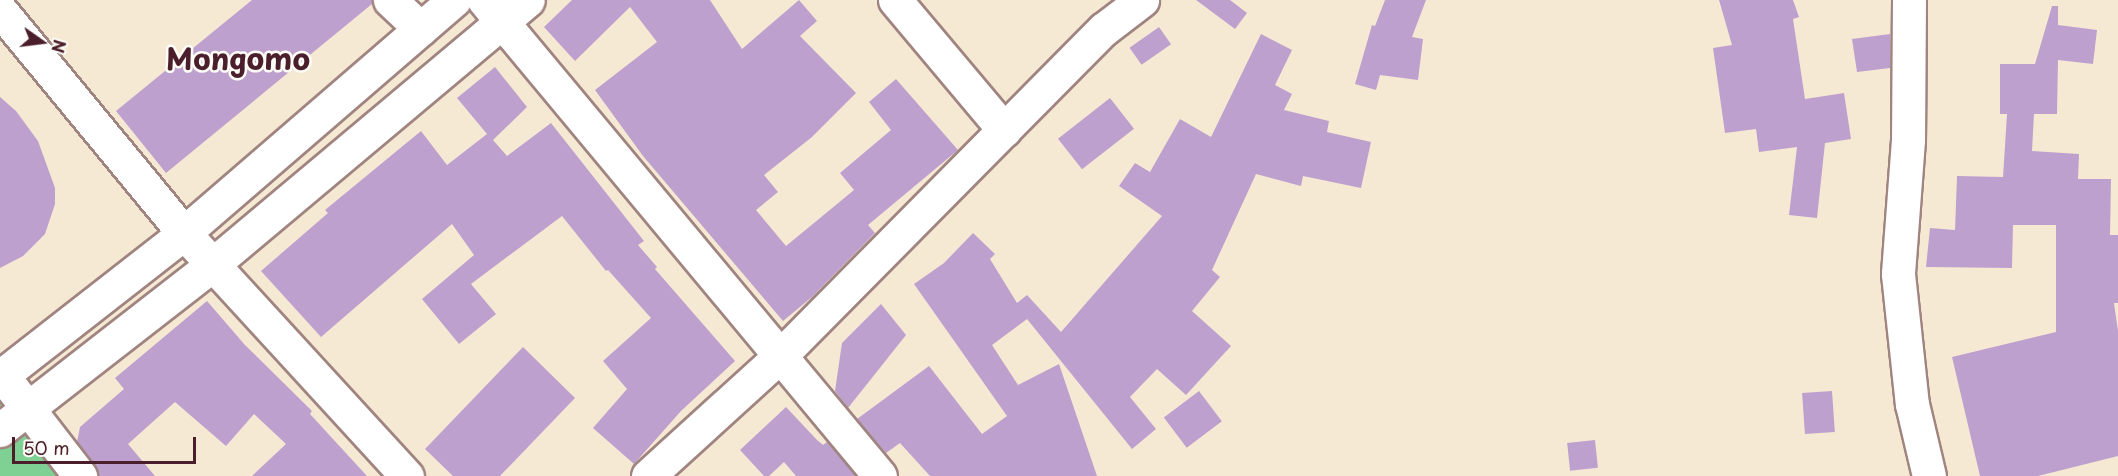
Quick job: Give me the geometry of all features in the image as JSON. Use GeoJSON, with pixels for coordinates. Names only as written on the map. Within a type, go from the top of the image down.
{"type":"FeatureCollection","features":[{"type":"Feature","properties":{"kind":"street"},"geometry":{"type":"LineString","coordinates":[[390,0],[421,29]]}},
{"type":"Feature","properties":{"kind":"street"},"geometry":{"type":"LineString","coordinates":[[80,476],[29,408],[1,376],[184,233],[454,0]]}},
{"type":"Feature","properties":{"kind":"street"},"geometry":{"type":"LineString","coordinates":[[895,0],[1004,130]]}},
{"type":"Feature","properties":{"kind":"street"},"geometry":{"type":"LineString","coordinates":[[648,476],[779,357],[1104,29],[1142,0]]}},
{"type":"Feature","properties":{"kind":"street"},"geometry":{"type":"LineString","coordinates":[[1909,0],[1908,140],[1898,274],[1912,404],[1929,476]]}},
{"type":"Feature","properties":{"kind":"street"},"geometry":{"type":"LineString","coordinates":[[0,430],[212,265],[505,7],[779,357],[880,476]]}},
{"type":"Feature","properties":{"kind":"street"},"geometry":{"type":"LineString","coordinates":[[0,10],[184,233],[407,476]]}},
{"type":"Feature","properties":{"kind":"green space"},"geometry":{"type":"Polygon","coordinates":[[[0,384],[74,476],[0,476],[0,384]]]}},
{"type":"Feature","properties":{"kind":"building"},"geometry":{"type":"Polygon","coordinates":[[[252,0],[372,0],[372,4],[166,173],[116,111],[252,0]]]}},
{"type":"Feature","properties":{"kind":"building"},"geometry":{"type":"Polygon","coordinates":[[[572,0],[710,0],[742,49],[799,0],[817,21],[800,36],[856,93],[812,137],[764,175],[778,192],[756,210],[786,246],[854,190],[840,173],[891,130],[869,102],[896,79],[958,150],[868,225],[875,233],[812,297],[783,321],[643,156],[595,90],[657,42],[630,7],[575,61],[544,27],[572,0]]]}},
{"type":"Feature","properties":{"kind":"building"},"geometry":{"type":"Polygon","coordinates":[[[1196,0],[1230,0],[1247,13],[1235,29],[1196,0]]]}},
{"type":"Feature","properties":{"kind":"building"},"geometry":{"type":"Polygon","coordinates":[[[1385,0],[1426,0],[1412,37],[1423,39],[1418,80],[1380,75],[1376,90],[1355,84],[1372,25],[1375,26],[1385,0]]]}},
{"type":"Feature","properties":{"kind":"building"},"geometry":{"type":"Polygon","coordinates":[[[1719,0],[1793,0],[1799,17],[1793,19],[1805,99],[1844,93],[1851,139],[1825,143],[1817,218],[1789,215],[1797,147],[1759,152],[1756,129],[1725,133],[1713,48],[1732,45],[1719,0]]]}},
{"type":"Feature","properties":{"kind":"building"},"geometry":{"type":"Polygon","coordinates":[[[2052,6],[2058,6],[2058,25],[2097,30],[2093,64],[2058,60],[2057,114],[2034,114],[2032,151],[2079,154],[2078,179],[2111,179],[2110,235],[2118,235],[2118,303],[2114,303],[2118,331],[2118,456],[2038,476],[1980,476],[1952,357],[2056,332],[2056,225],[2013,225],[2012,268],[1926,267],[1930,228],[1955,230],[1957,176],[2003,177],[2007,114],[2000,114],[2000,64],[2035,64],[2052,6]]]}},
{"type":"Feature","properties":{"kind":"building"},"geometry":{"type":"Polygon","coordinates":[[[1159,27],[1171,44],[1142,65],[1130,48],[1159,27]]]}},
{"type":"Feature","properties":{"kind":"building"},"geometry":{"type":"Polygon","coordinates":[[[1261,34],[1292,50],[1275,85],[1292,94],[1284,110],[1329,121],[1327,132],[1371,142],[1361,188],[1303,176],[1301,186],[1256,174],[1212,270],[1220,277],[1192,311],[1231,346],[1186,395],[1157,369],[1130,397],[1156,429],[1132,449],[1027,319],[992,345],[1018,385],[1059,364],[1097,476],[930,476],[900,443],[886,453],[857,419],[929,366],[982,434],[1007,416],[914,284],[944,263],[973,233],[995,254],[990,259],[1017,303],[1027,295],[1061,332],[1162,216],[1119,186],[1135,163],[1150,172],[1180,119],[1211,137],[1261,34]]]}},
{"type":"Feature","properties":{"kind":"building"},"geometry":{"type":"Polygon","coordinates":[[[1890,34],[1890,68],[1857,72],[1852,39],[1890,34]]]}},
{"type":"Feature","properties":{"kind":"building"},"geometry":{"type":"Polygon","coordinates":[[[495,67],[527,107],[493,140],[507,156],[551,123],[644,241],[638,245],[657,267],[655,269],[735,361],[681,411],[634,464],[593,428],[627,389],[603,361],[651,318],[608,270],[606,271],[562,216],[471,284],[496,314],[459,344],[422,299],[474,255],[452,224],[321,337],[261,271],[328,213],[325,210],[421,131],[447,165],[487,134],[457,98],[495,67]]]}},
{"type":"Feature","properties":{"kind":"building"},"geometry":{"type":"Polygon","coordinates":[[[0,97],[16,111],[38,141],[55,188],[55,204],[45,234],[23,256],[0,268],[0,97]]]}},
{"type":"Feature","properties":{"kind":"building"},"geometry":{"type":"Polygon","coordinates":[[[1110,98],[1134,129],[1082,169],[1058,139],[1110,98]]]}},
{"type":"Feature","properties":{"kind":"building"},"geometry":{"type":"Polygon","coordinates":[[[207,301],[245,345],[312,411],[310,414],[367,476],[252,476],[286,444],[254,414],[226,446],[175,402],[128,444],[155,476],[98,476],[95,465],[77,442],[80,427],[124,389],[115,378],[207,301]]]}},
{"type":"Feature","properties":{"kind":"building"},"geometry":{"type":"Polygon","coordinates":[[[881,304],[906,335],[848,408],[835,391],[842,343],[881,304]]]}},
{"type":"Feature","properties":{"kind":"building"},"geometry":{"type":"Polygon","coordinates":[[[523,347],[575,398],[500,476],[453,476],[425,449],[523,347]]]}},
{"type":"Feature","properties":{"kind":"building"},"geometry":{"type":"Polygon","coordinates":[[[1199,391],[1222,421],[1187,448],[1164,417],[1199,391]]]}},
{"type":"Feature","properties":{"kind":"building"},"geometry":{"type":"Polygon","coordinates":[[[1832,391],[1835,432],[1805,434],[1802,393],[1832,391]]]}},
{"type":"Feature","properties":{"kind":"building"},"geometry":{"type":"Polygon","coordinates":[[[786,407],[817,440],[823,445],[827,442],[856,476],[796,476],[784,462],[769,476],[764,476],[740,450],[786,407]]]}},
{"type":"Feature","properties":{"kind":"building"},"geometry":{"type":"Polygon","coordinates":[[[1595,440],[1598,468],[1570,471],[1567,443],[1595,440]]]}},
{"type":"Feature","properties":{"kind":"district","name":"Mongomo"},"geometry":{"type":"Point","coordinates":[238,58]}}]}
